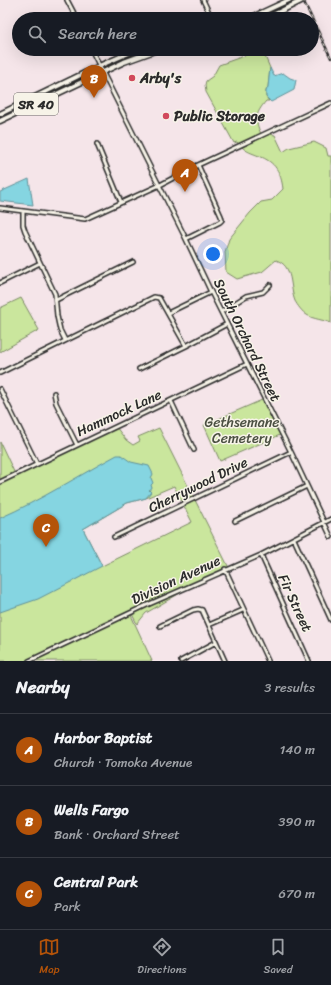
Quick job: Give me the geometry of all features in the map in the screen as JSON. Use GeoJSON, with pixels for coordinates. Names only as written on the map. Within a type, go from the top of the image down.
{"type":"FeatureCollection","features":[{"type":"Feature","properties":{"kind":"main road"},"geometry":{"type":"LineString","coordinates":[[263,12],[289,0]]}},
{"type":"Feature","properties":{"kind":"main road"},"geometry":{"type":"LineString","coordinates":[[279,12],[303,0]]}},
{"type":"Feature","properties":{"kind":"main road","name":"SR 40"},"geometry":{"type":"LineString","coordinates":[[0,114],[122,56]]}},
{"type":"Feature","properties":{"kind":"main road","name":"SR 40"},"geometry":{"type":"LineString","coordinates":[[0,121],[138,56]]}},
{"type":"Feature","properties":{"kind":"street"},"geometry":{"type":"LineString","coordinates":[[68,0],[74,12]]}},
{"type":"Feature","properties":{"kind":"street"},"geometry":{"type":"LineString","coordinates":[[203,0],[209,12]]}},
{"type":"Feature","properties":{"kind":"street"},"geometry":{"type":"LineString","coordinates":[[274,7],[276,12]]}},
{"type":"Feature","properties":{"kind":"street","name":"South Orchard Street"},"geometry":{"type":"LineString","coordinates":[[94,56],[160,185],[331,537]]}},
{"type":"Feature","properties":{"kind":"street"},"geometry":{"type":"LineString","coordinates":[[0,208],[85,219],[160,185],[198,165],[331,103]]}},
{"type":"Feature","properties":{"kind":"street"},"geometry":{"type":"LineString","coordinates":[[6,111],[9,117]]}},
{"type":"Feature","properties":{"kind":"street"},"geometry":{"type":"LineString","coordinates":[[97,144],[121,202]]}},
{"type":"Feature","properties":{"kind":"street"},"geometry":{"type":"LineString","coordinates":[[186,238],[222,220],[198,165]]}},
{"type":"Feature","properties":{"kind":"street"},"geometry":{"type":"LineString","coordinates":[[23,211],[23,225],[55,294],[60,330],[65,340]]}},
{"type":"Feature","properties":{"kind":"street"},"geometry":{"type":"LineString","coordinates":[[56,300],[133,262]]}},
{"type":"Feature","properties":{"kind":"street"},"geometry":{"type":"LineString","coordinates":[[0,283],[40,263]]}},
{"type":"Feature","properties":{"kind":"street"},"geometry":{"type":"LineString","coordinates":[[221,312],[246,296],[264,292],[270,285]]}},
{"type":"Feature","properties":{"kind":"street"},"geometry":{"type":"LineString","coordinates":[[168,313],[211,292]]}},
{"type":"Feature","properties":{"kind":"street"},"geometry":{"type":"LineString","coordinates":[[0,373],[155,297],[159,298],[186,346]]}},
{"type":"Feature","properties":{"kind":"street"},"geometry":{"type":"LineString","coordinates":[[139,369],[227,324]]}},
{"type":"Feature","properties":{"kind":"street","name":"Hammock Lane"},"geometry":{"type":"LineString","coordinates":[[0,482],[247,364]]}},
{"type":"Feature","properties":{"kind":"street"},"geometry":{"type":"LineString","coordinates":[[0,388],[37,464]]}},
{"type":"Feature","properties":{"kind":"street"},"geometry":{"type":"LineString","coordinates":[[54,393],[56,403],[77,445]]}},
{"type":"Feature","properties":{"kind":"street"},"geometry":{"type":"LineString","coordinates":[[171,401],[194,450]]}},
{"type":"Feature","properties":{"kind":"street","name":"Cherrywood Drive"},"geometry":{"type":"LineString","coordinates":[[114,538],[291,452]]}},
{"type":"Feature","properties":{"kind":"street"},"geometry":{"type":"LineString","coordinates":[[234,521],[307,486]]}},
{"type":"Feature","properties":{"kind":"street","name":"Division Avenue"},"geometry":{"type":"LineString","coordinates":[[29,661],[260,555],[331,519]]}},
{"type":"Feature","properties":{"kind":"street"},"geometry":{"type":"LineString","coordinates":[[294,539],[331,620]]}},
{"type":"Feature","properties":{"kind":"street","name":"Fir Street"},"geometry":{"type":"LineString","coordinates":[[260,555],[309,661]]}},
{"type":"Feature","properties":{"kind":"street"},"geometry":{"type":"LineString","coordinates":[[225,570],[268,661]]}},
{"type":"Feature","properties":{"kind":"street"},"geometry":{"type":"LineString","coordinates":[[160,626],[193,610],[202,610],[225,661]]}},
{"type":"Feature","properties":{"kind":"street"},"geometry":{"type":"LineString","coordinates":[[209,625],[243,610]]}},
{"type":"Feature","properties":{"kind":"street"},"geometry":{"type":"LineString","coordinates":[[181,661],[216,642]]}},
{"type":"Feature","properties":{"kind":"green space"},"geometry":{"type":"Polygon","coordinates":[[[244,56],[265,56],[270,68],[268,87],[266,91],[266,97],[269,101],[266,101],[257,116],[257,124],[261,134],[239,144],[237,142],[234,143],[206,92],[206,81],[213,76],[219,65],[244,56]]]}},
{"type":"Feature","properties":{"kind":"green space"},"geometry":{"type":"Polygon","coordinates":[[[269,134],[275,135],[283,152],[289,148],[314,142],[326,148],[328,156],[331,156],[331,323],[309,316],[302,311],[295,301],[290,277],[286,267],[276,260],[262,272],[237,279],[226,272],[225,252],[229,239],[261,202],[272,200],[283,189],[281,178],[276,168],[265,158],[242,147],[269,134]]]}},
{"type":"Feature","properties":{"kind":"green space"},"geometry":{"type":"Polygon","coordinates":[[[21,298],[39,330],[0,352],[0,308],[21,298]]]}},
{"type":"Feature","properties":{"kind":"green space","name":"Gethsemane Cemetery"},"geometry":{"type":"Polygon","coordinates":[[[262,400],[280,435],[220,461],[204,425],[262,400]]]}},
{"type":"Feature","properties":{"kind":"green space"},"geometry":{"type":"Polygon","coordinates":[[[116,427],[126,440],[133,445],[140,441],[138,437],[159,428],[229,568],[130,613],[152,661],[0,661],[0,442],[15,474],[116,427]],[[174,486],[146,498],[127,503],[83,529],[102,566],[192,522],[174,486]]]}},
{"type":"Feature","properties":{"kind":"green space"},"geometry":{"type":"Polygon","coordinates":[[[187,589],[146,613],[137,624],[132,614],[187,589]]]}},
{"type":"Feature","properties":{"kind":"water"},"geometry":{"type":"Polygon","coordinates":[[[270,68],[274,76],[283,73],[296,80],[294,90],[271,102],[266,97],[270,68]]]}},
{"type":"Feature","properties":{"kind":"water"},"geometry":{"type":"Polygon","coordinates":[[[29,179],[33,205],[0,201],[0,192],[29,179]]]}},
{"type":"Feature","properties":{"kind":"water"},"geometry":{"type":"Polygon","coordinates":[[[117,455],[121,455],[131,462],[149,466],[153,474],[151,478],[153,483],[151,485],[152,488],[149,490],[151,492],[146,498],[127,503],[83,529],[102,566],[38,599],[0,612],[0,518],[45,496],[117,455]]]}},
{"type":"Feature","properties":{"kind":"railway"},"geometry":{"type":"LineString","coordinates":[[303,0],[309,12]]}},
{"type":"Feature","properties":{"kind":"railway"},"geometry":{"type":"LineString","coordinates":[[319,33],[331,58]]}},
{"type":"Feature","properties":{"kind":"place","name":"Arby's"},"geometry":{"type":"Point","coordinates":[132,78]}},
{"type":"Feature","properties":{"kind":"place","name":"Wells Fargo"},"geometry":{"type":"Point","coordinates":[94,98]}},
{"type":"Feature","properties":{"kind":"place","name":"Public Storage"},"geometry":{"type":"Point","coordinates":[166,116]}},
{"type":"Feature","properties":{"kind":"place","name":"Harbor Baptist"},"geometry":{"type":"Point","coordinates":[185,192]}},
{"type":"Feature","properties":{"kind":"place","name":"Central Park"},"geometry":{"type":"Point","coordinates":[46,547]}}]}
